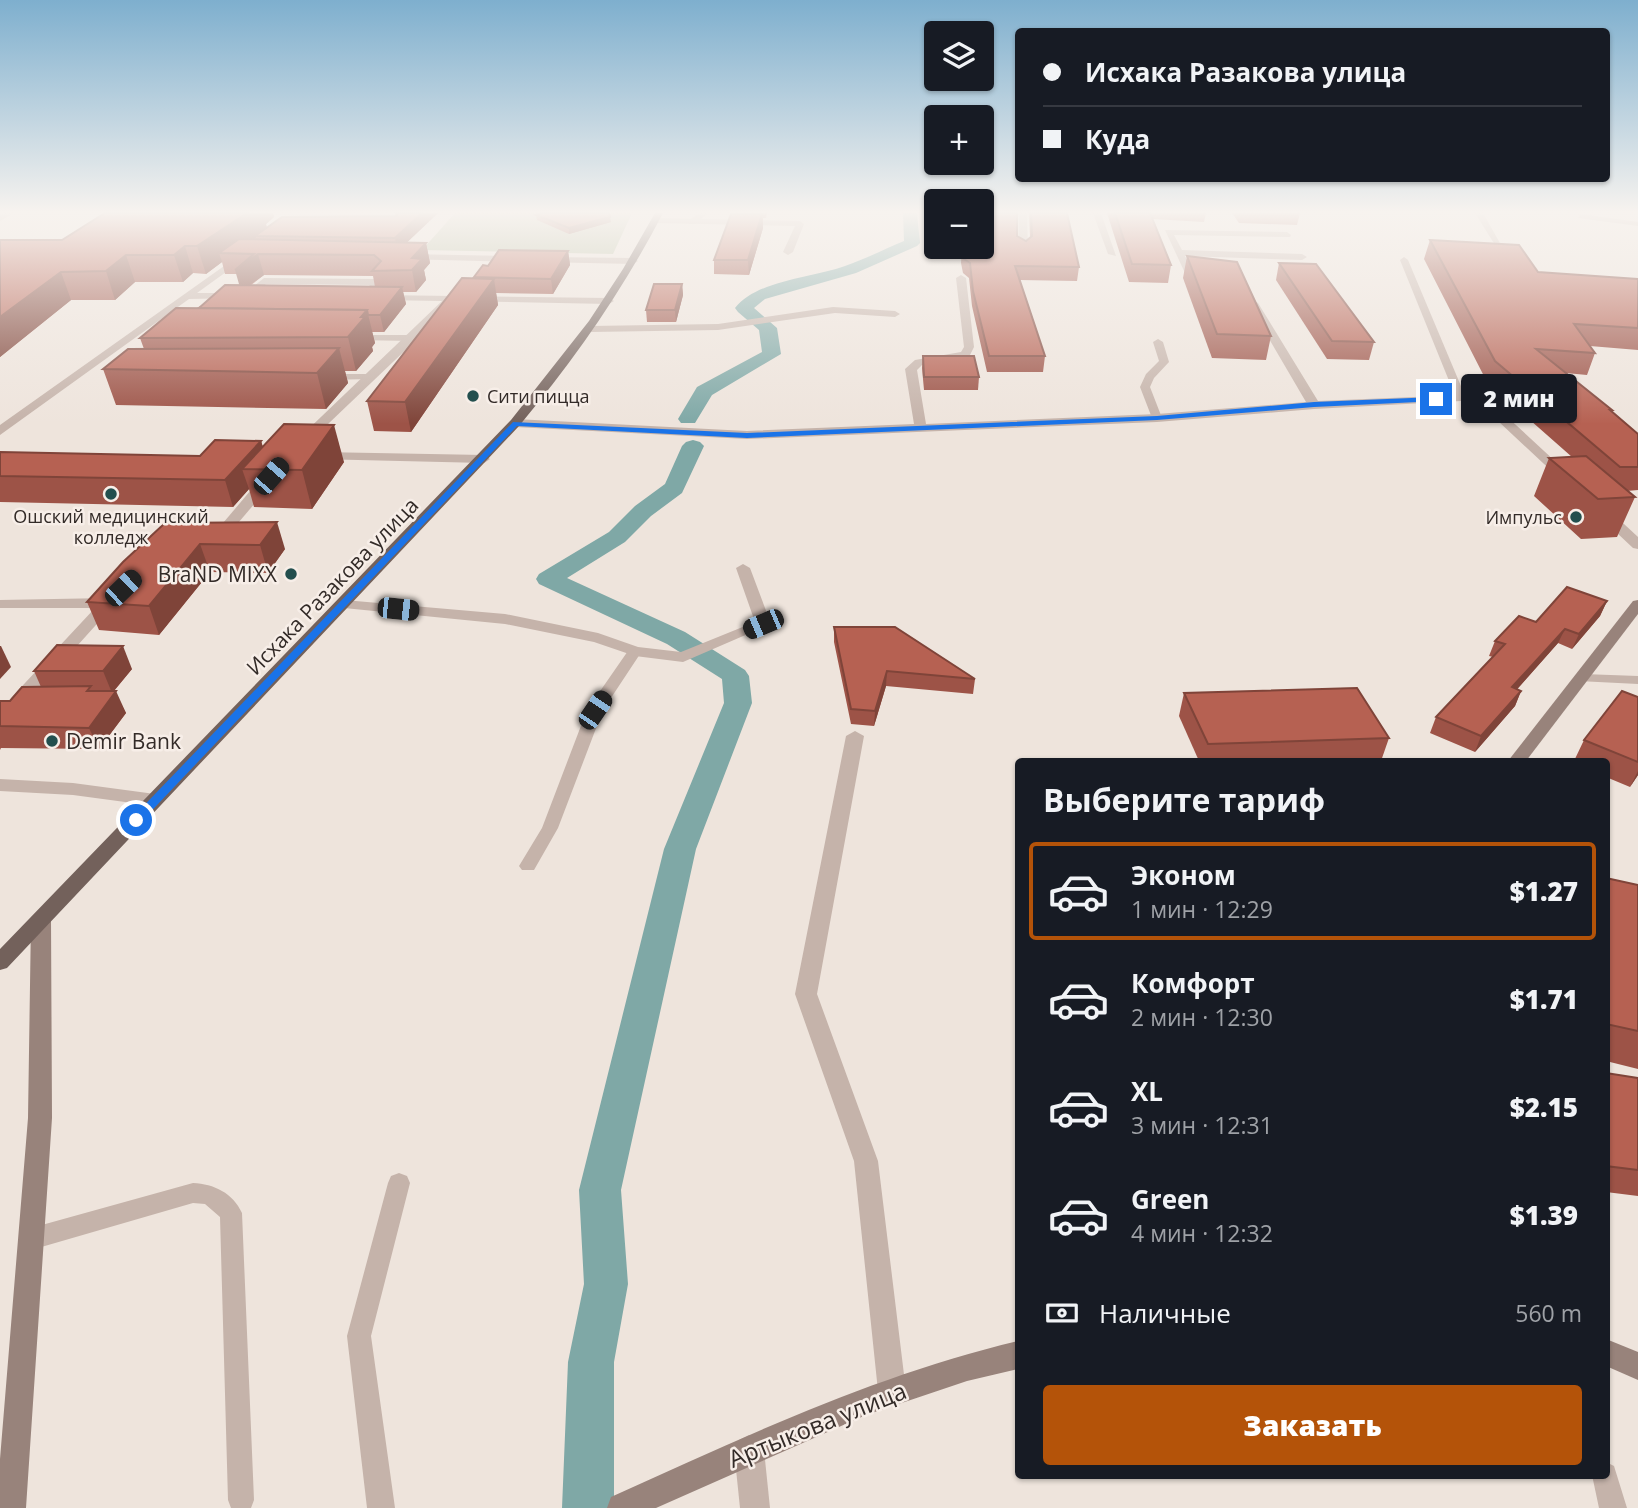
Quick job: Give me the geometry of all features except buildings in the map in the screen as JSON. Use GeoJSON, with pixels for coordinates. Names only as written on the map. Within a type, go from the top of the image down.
{"type":"FeatureCollection","features":[{"type":"Feature","properties":{"kind":"main road","name":"Исхака Разакова улица"},"geometry":{"type":"LineString","coordinates":[[0,962],[484,459],[561,370],[620,283]]}},
{"type":"Feature","properties":{"kind":"main road"},"geometry":{"type":"LineString","coordinates":[[1519,758],[1638,604]]}},
{"type":"Feature","properties":{"kind":"main road"},"geometry":{"type":"LineString","coordinates":[[11,1508],[40,1118],[41,920]]}},
{"type":"Feature","properties":{"kind":"main road"},"geometry":{"type":"LineString","coordinates":[[1610,1354],[1638,1366]]}},
{"type":"Feature","properties":{"kind":"main road","name":"Артыкова улица"},"geometry":{"type":"LineString","coordinates":[[622,1508],[749,1450],[892,1391],[1015,1356]]}},
{"type":"Feature","properties":{"kind":"street"},"geometry":{"type":"LineString","coordinates":[[0,431],[206,283]]}},
{"type":"Feature","properties":{"kind":"street"},"geometry":{"type":"LineString","coordinates":[[247,296],[261,283]]}},
{"type":"Feature","properties":{"kind":"street"},"geometry":{"type":"LineString","coordinates":[[363,297],[377,283]]}},
{"type":"Feature","properties":{"kind":"street"},"geometry":{"type":"LineString","coordinates":[[920,426],[911,369],[919,362],[965,355],[969,347],[962,283]]}},
{"type":"Feature","properties":{"kind":"street"},"geometry":{"type":"LineString","coordinates":[[1247,292],[1314,405]]}},
{"type":"Feature","properties":{"kind":"street"},"geometry":{"type":"LineString","coordinates":[[188,296],[260,296]]}},
{"type":"Feature","properties":{"kind":"street"},"geometry":{"type":"LineString","coordinates":[[350,297],[609,301]]}},
{"type":"Feature","properties":{"kind":"street"},"geometry":{"type":"LineString","coordinates":[[205,540],[216,539],[368,377],[412,338],[451,297]]}},
{"type":"Feature","properties":{"kind":"street"},"geometry":{"type":"LineString","coordinates":[[590,330],[718,327],[827,313],[832,310],[895,314]]}},
{"type":"Feature","properties":{"kind":"street"},"geometry":{"type":"LineString","coordinates":[[515,423],[747,435],[1157,418],[1314,405],[1461,398],[1486,403],[1577,488]]}},
{"type":"Feature","properties":{"kind":"street"},"geometry":{"type":"LineString","coordinates":[[290,458],[484,459]]}},
{"type":"Feature","properties":{"kind":"street"},"geometry":{"type":"LineString","coordinates":[[1598,507],[1638,545]]}},
{"type":"Feature","properties":{"kind":"street"},"geometry":{"type":"LineString","coordinates":[[344,604],[505,620],[598,638],[635,650],[683,657],[763,624],[743,568]]}},
{"type":"Feature","properties":{"kind":"street"},"geometry":{"type":"LineString","coordinates":[[0,604],[112,599],[16,702],[41,702]]}},
{"type":"Feature","properties":{"kind":"street"},"geometry":{"type":"LineString","coordinates":[[855,736],[806,993],[866,1161],[892,1391]]}},
{"type":"Feature","properties":{"kind":"street"},"geometry":{"type":"LineString","coordinates":[[0,785],[74,789],[155,800]]}},
{"type":"Feature","properties":{"kind":"street"},"geometry":{"type":"LineString","coordinates":[[749,1450],[755,1508]]}},
{"type":"Feature","properties":{"kind":"lane"},"geometry":{"type":"LineString","coordinates":[[1414,283],[1461,398]]}},
{"type":"Feature","properties":{"kind":"lane"},"geometry":{"type":"LineString","coordinates":[[132,335],[157,336]]}},
{"type":"Feature","properties":{"kind":"lane"},"geometry":{"type":"LineString","coordinates":[[345,337],[412,338]]}},
{"type":"Feature","properties":{"kind":"lane"},"geometry":{"type":"LineString","coordinates":[[1157,418],[1143,391],[1145,380],[1164,362],[1158,342]]}},
{"type":"Feature","properties":{"kind":"lane"},"geometry":{"type":"LineString","coordinates":[[313,377],[368,377]]}},
{"type":"Feature","properties":{"kind":"lane"},"geometry":{"type":"LineString","coordinates":[[528,866],[550,828],[595,710],[635,650]]}},
{"type":"Feature","properties":{"kind":"lane"},"geometry":{"type":"LineString","coordinates":[[1583,677],[1638,680]]}},
{"type":"Feature","properties":{"kind":"lane"},"geometry":{"type":"LineString","coordinates":[[382,1508],[359,1336],[399,1183]]}},
{"type":"Feature","properties":{"kind":"lane"},"geometry":{"type":"LineString","coordinates":[[31,1239],[193,1193],[210,1194],[231,1213],[241,1500]]}},
{"type":"Feature","properties":{"kind":"lane"},"geometry":{"type":"LineString","coordinates":[[1606,1479],[1613,1508]]}},
{"type":"Feature","properties":{"kind":"waterway"},"geometry":{"type":"LineString","coordinates":[[688,419],[704,391],[772,354],[768,328],[744,308],[759,295],[801,283]]}},
{"type":"Feature","properties":{"kind":"waterway"},"geometry":{"type":"LineString","coordinates":[[588,1508],[591,1362],[606,1284],[600,1190],[680,849],[738,703],[735,676],[676,638],[548,579],[617,537],[643,511],[674,488],[693,446]]}},
{"type":"Feature","properties":{"kind":"place","name":"Сити пицца"},"geometry":{"type":"Point","coordinates":[473,396]}},
{"type":"Feature","properties":{"kind":"place","name":"Ошский медицинский колледж"},"geometry":{"type":"Point","coordinates":[111,494]}},
{"type":"Feature","properties":{"kind":"place","name":"Импульс"},"geometry":{"type":"Point","coordinates":[1576,517]}},
{"type":"Feature","properties":{"kind":"place","name":"BraND MIXX"},"geometry":{"type":"Point","coordinates":[291,574]}},
{"type":"Feature","properties":{"kind":"place","name":"Demir Bank"},"geometry":{"type":"Point","coordinates":[52,741]}},
{"type":"Feature","properties":{"kind":"route"},"geometry":{"type":"LineString","coordinates":[[136,820],[484,459],[515,423],[747,435],[1157,418],[1314,405],[1436,399]]}}]}
